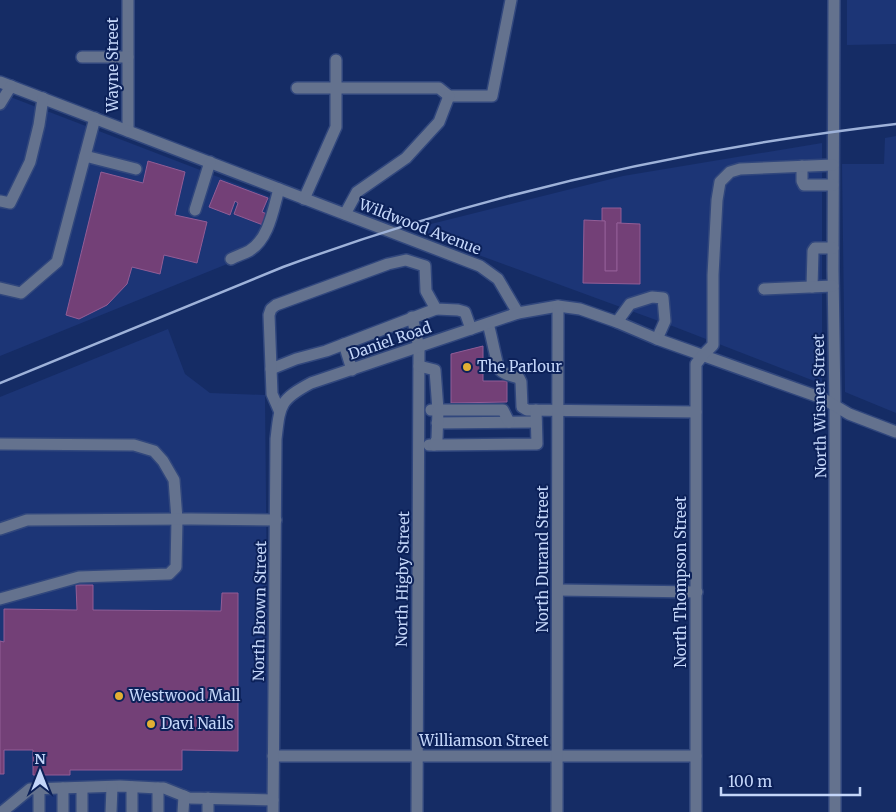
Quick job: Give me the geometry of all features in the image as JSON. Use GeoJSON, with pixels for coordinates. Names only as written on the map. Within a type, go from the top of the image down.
{"type":"FeatureCollection","features":[{"type":"Feature","properties":{"kind":"street","name":"Wayne Street"},"geometry":{"type":"LineString","coordinates":[[128,0],[128,131]]}},
{"type":"Feature","properties":{"kind":"street"},"geometry":{"type":"LineString","coordinates":[[296,88],[438,88],[449,96],[492,96],[511,0]]}},
{"type":"Feature","properties":{"kind":"street","name":"North Wisner Street"},"geometry":{"type":"LineString","coordinates":[[834,0],[835,812]]}},
{"type":"Feature","properties":{"kind":"street"},"geometry":{"type":"LineString","coordinates":[[82,57],[128,57]]}},
{"type":"Feature","properties":{"kind":"street"},"geometry":{"type":"LineString","coordinates":[[304,199],[336,127],[336,60]]}},
{"type":"Feature","properties":{"kind":"street"},"geometry":{"type":"LineString","coordinates":[[0,104],[5,84]]}},
{"type":"Feature","properties":{"kind":"street","name":"Wildwood Avenue"},"geometry":{"type":"LineString","coordinates":[[5,84],[480,266],[498,279],[518,313]]}},
{"type":"Feature","properties":{"kind":"street"},"geometry":{"type":"LineString","coordinates":[[345,214],[357,192],[406,158],[439,122],[449,96]]}},
{"type":"Feature","properties":{"kind":"street"},"geometry":{"type":"LineString","coordinates":[[0,201],[10,203],[30,162],[43,98]]}},
{"type":"Feature","properties":{"kind":"street"},"geometry":{"type":"LineString","coordinates":[[0,288],[21,294],[58,262],[94,118]]}},
{"type":"Feature","properties":{"kind":"street"},"geometry":{"type":"LineString","coordinates":[[85,156],[136,169]]}},
{"type":"Feature","properties":{"kind":"street"},"geometry":{"type":"LineString","coordinates":[[195,210],[210,162]]}},
{"type":"Feature","properties":{"kind":"street"},"geometry":{"type":"LineString","coordinates":[[833,165],[802,166],[802,181],[804,185],[833,185]]}},
{"type":"Feature","properties":{"kind":"street","name":"North Thompson Street"},"geometry":{"type":"LineString","coordinates":[[696,812],[696,364],[713,345],[713,275],[717,200],[720,182],[730,172],[740,169],[802,166]]}},
{"type":"Feature","properties":{"kind":"street"},"geometry":{"type":"LineString","coordinates":[[231,259],[250,251],[259,241],[267,229],[279,189]]}},
{"type":"Feature","properties":{"kind":"street"},"geometry":{"type":"LineString","coordinates":[[812,287],[813,251],[815,248],[833,248]]}},
{"type":"Feature","properties":{"kind":"street"},"geometry":{"type":"LineString","coordinates":[[434,249],[425,266],[426,291],[436,309]]}},
{"type":"Feature","properties":{"kind":"street"},"geometry":{"type":"LineString","coordinates":[[279,410],[272,394],[269,315],[271,309],[276,305],[388,264],[406,260],[425,266]]}},
{"type":"Feature","properties":{"kind":"street"},"geometry":{"type":"LineString","coordinates":[[764,288],[833,286]]}},
{"type":"Feature","properties":{"kind":"street"},"geometry":{"type":"LineString","coordinates":[[617,322],[630,304],[652,297],[664,298],[665,321],[657,339]]}},
{"type":"Feature","properties":{"kind":"street"},"geometry":{"type":"LineString","coordinates":[[518,313],[558,306],[580,308],[657,339],[822,398],[849,414],[896,432]]}},
{"type":"Feature","properties":{"kind":"street","name":"North Durand Street"},"geometry":{"type":"LineString","coordinates":[[557,812],[558,306]]}},
{"type":"Feature","properties":{"kind":"street"},"geometry":{"type":"LineString","coordinates":[[271,370],[436,309],[465,312],[472,329]]}},
{"type":"Feature","properties":{"kind":"street","name":"Daniel Road"},"geometry":{"type":"LineString","coordinates":[[279,410],[287,397],[311,383],[518,313]]}},
{"type":"Feature","properties":{"kind":"street","name":"North Higby Street"},"geometry":{"type":"LineString","coordinates":[[412,317],[419,347],[420,410],[416,812]]}},
{"type":"Feature","properties":{"kind":"street"},"geometry":{"type":"LineString","coordinates":[[488,324],[495,348],[497,366],[502,372],[519,378],[521,382],[522,407],[536,416]]}},
{"type":"Feature","properties":{"kind":"street"},"geometry":{"type":"LineString","coordinates":[[344,344],[352,370]]}},
{"type":"Feature","properties":{"kind":"street"},"geometry":{"type":"LineString","coordinates":[[419,366],[435,370],[438,410],[437,439],[434,445]]}},
{"type":"Feature","properties":{"kind":"street","name":"North Brown Street"},"geometry":{"type":"LineString","coordinates":[[273,806],[276,439],[279,410]]}},
{"type":"Feature","properties":{"kind":"street"},"geometry":{"type":"LineString","coordinates":[[420,410],[503,410],[509,422]]}},
{"type":"Feature","properties":{"kind":"street"},"geometry":{"type":"LineString","coordinates":[[437,423],[509,422],[558,410],[696,412]]}},
{"type":"Feature","properties":{"kind":"street"},"geometry":{"type":"LineString","coordinates":[[420,446],[536,444],[536,416]]}},
{"type":"Feature","properties":{"kind":"street"},"geometry":{"type":"LineString","coordinates":[[0,444],[134,445],[154,451],[163,461],[174,480],[177,519],[176,567],[170,574],[78,577],[0,599]]}},
{"type":"Feature","properties":{"kind":"street"},"geometry":{"type":"LineString","coordinates":[[0,529],[27,520],[276,520]]}},
{"type":"Feature","properties":{"kind":"street"},"geometry":{"type":"LineString","coordinates":[[558,590],[696,592]]}},
{"type":"Feature","properties":{"kind":"street","name":"Williamson Street"},"geometry":{"type":"LineString","coordinates":[[274,756],[696,756]]}},
{"type":"Feature","properties":{"kind":"street"},"geometry":{"type":"LineString","coordinates":[[111,812],[112,787]]}},
{"type":"Feature","properties":{"kind":"street"},"geometry":{"type":"LineString","coordinates":[[132,787],[132,812]]}},
{"type":"Feature","properties":{"kind":"street"},"geometry":{"type":"LineString","coordinates":[[2,812],[30,789],[63,788],[164,788],[189,798],[208,798],[273,806]]}},
{"type":"Feature","properties":{"kind":"street"},"geometry":{"type":"LineString","coordinates":[[63,788],[63,812]]}},
{"type":"Feature","properties":{"kind":"street"},"geometry":{"type":"LineString","coordinates":[[82,788],[82,812]]}},
{"type":"Feature","properties":{"kind":"street"},"geometry":{"type":"LineString","coordinates":[[158,788],[158,812]]}},
{"type":"Feature","properties":{"kind":"street"},"geometry":{"type":"LineString","coordinates":[[39,789],[39,812]]}},
{"type":"Feature","properties":{"kind":"street"},"geometry":{"type":"LineString","coordinates":[[183,812],[184,796]]}},
{"type":"Feature","properties":{"kind":"street"},"geometry":{"type":"LineString","coordinates":[[208,798],[208,812]]}},
{"type":"Feature","properties":{"kind":"street"},"geometry":{"type":"LineString","coordinates":[[16,812],[17,800]]}},
{"type":"Feature","properties":{"kind":"shaded area"},"geometry":{"type":"Polygon","coordinates":[[[847,0],[896,0],[896,44],[847,45],[847,0]]]}},
{"type":"Feature","properties":{"kind":"shaded area"},"geometry":{"type":"Polygon","coordinates":[[[0,93],[273,198],[266,233],[242,258],[0,356],[0,93]]]}},
{"type":"Feature","properties":{"kind":"shaded area"},"geometry":{"type":"Polygon","coordinates":[[[896,136],[896,413],[845,392],[842,164],[884,164],[885,138],[896,136]]]}},
{"type":"Feature","properties":{"kind":"shaded area"},"geometry":{"type":"Polygon","coordinates":[[[822,143],[822,384],[675,327],[424,235],[427,225],[623,176],[822,143]]]}},
{"type":"Feature","properties":{"kind":"shaded area"},"geometry":{"type":"Polygon","coordinates":[[[168,329],[185,374],[210,393],[265,395],[269,812],[0,812],[0,397],[168,329]]]}},
{"type":"Feature","properties":{"kind":"building"},"geometry":{"type":"Polygon","coordinates":[[[148,161],[185,172],[175,215],[207,222],[197,263],[164,255],[160,274],[132,267],[127,284],[107,305],[79,319],[66,315],[101,172],[143,183],[148,161]]]}},
{"type":"Feature","properties":{"kind":"building"},"geometry":{"type":"Polygon","coordinates":[[[220,180],[268,198],[262,212],[267,214],[263,225],[234,214],[238,203],[235,201],[230,215],[209,207],[220,180]]]}},
{"type":"Feature","properties":{"kind":"building"},"geometry":{"type":"Polygon","coordinates":[[[602,208],[621,208],[621,223],[617,223],[617,271],[605,271],[605,221],[602,221],[602,208]]]}},
{"type":"Feature","properties":{"kind":"building"},"geometry":{"type":"Polygon","coordinates":[[[584,220],[605,221],[605,271],[617,271],[617,223],[640,224],[640,284],[583,283],[584,220]]]}},
{"type":"Feature","properties":{"kind":"building","name":"The Parlour"},"geometry":{"type":"Polygon","coordinates":[[[483,346],[483,381],[507,381],[507,402],[451,403],[451,354],[483,346]]]}},
{"type":"Feature","properties":{"kind":"building","name":"Westwood Mall"},"geometry":{"type":"Polygon","coordinates":[[[76,585],[93,585],[93,610],[221,611],[222,593],[238,593],[238,751],[182,750],[182,770],[70,770],[70,775],[33,775],[33,750],[4,750],[4,774],[0,774],[0,641],[4,642],[4,609],[77,610],[76,585]]]}},
{"type":"Feature","properties":{"kind":"railway"},"geometry":{"type":"LineString","coordinates":[[0,383],[283,267],[357,241],[508,196],[662,161],[740,146],[896,124]]}},
{"type":"Feature","properties":{"kind":"place","name":"The Parlour"},"geometry":{"type":"Point","coordinates":[467,367]}},
{"type":"Feature","properties":{"kind":"place","name":"Westwood Mall"},"geometry":{"type":"Point","coordinates":[119,696]}},
{"type":"Feature","properties":{"kind":"place","name":"Davi Nails"},"geometry":{"type":"Point","coordinates":[151,724]}}]}
